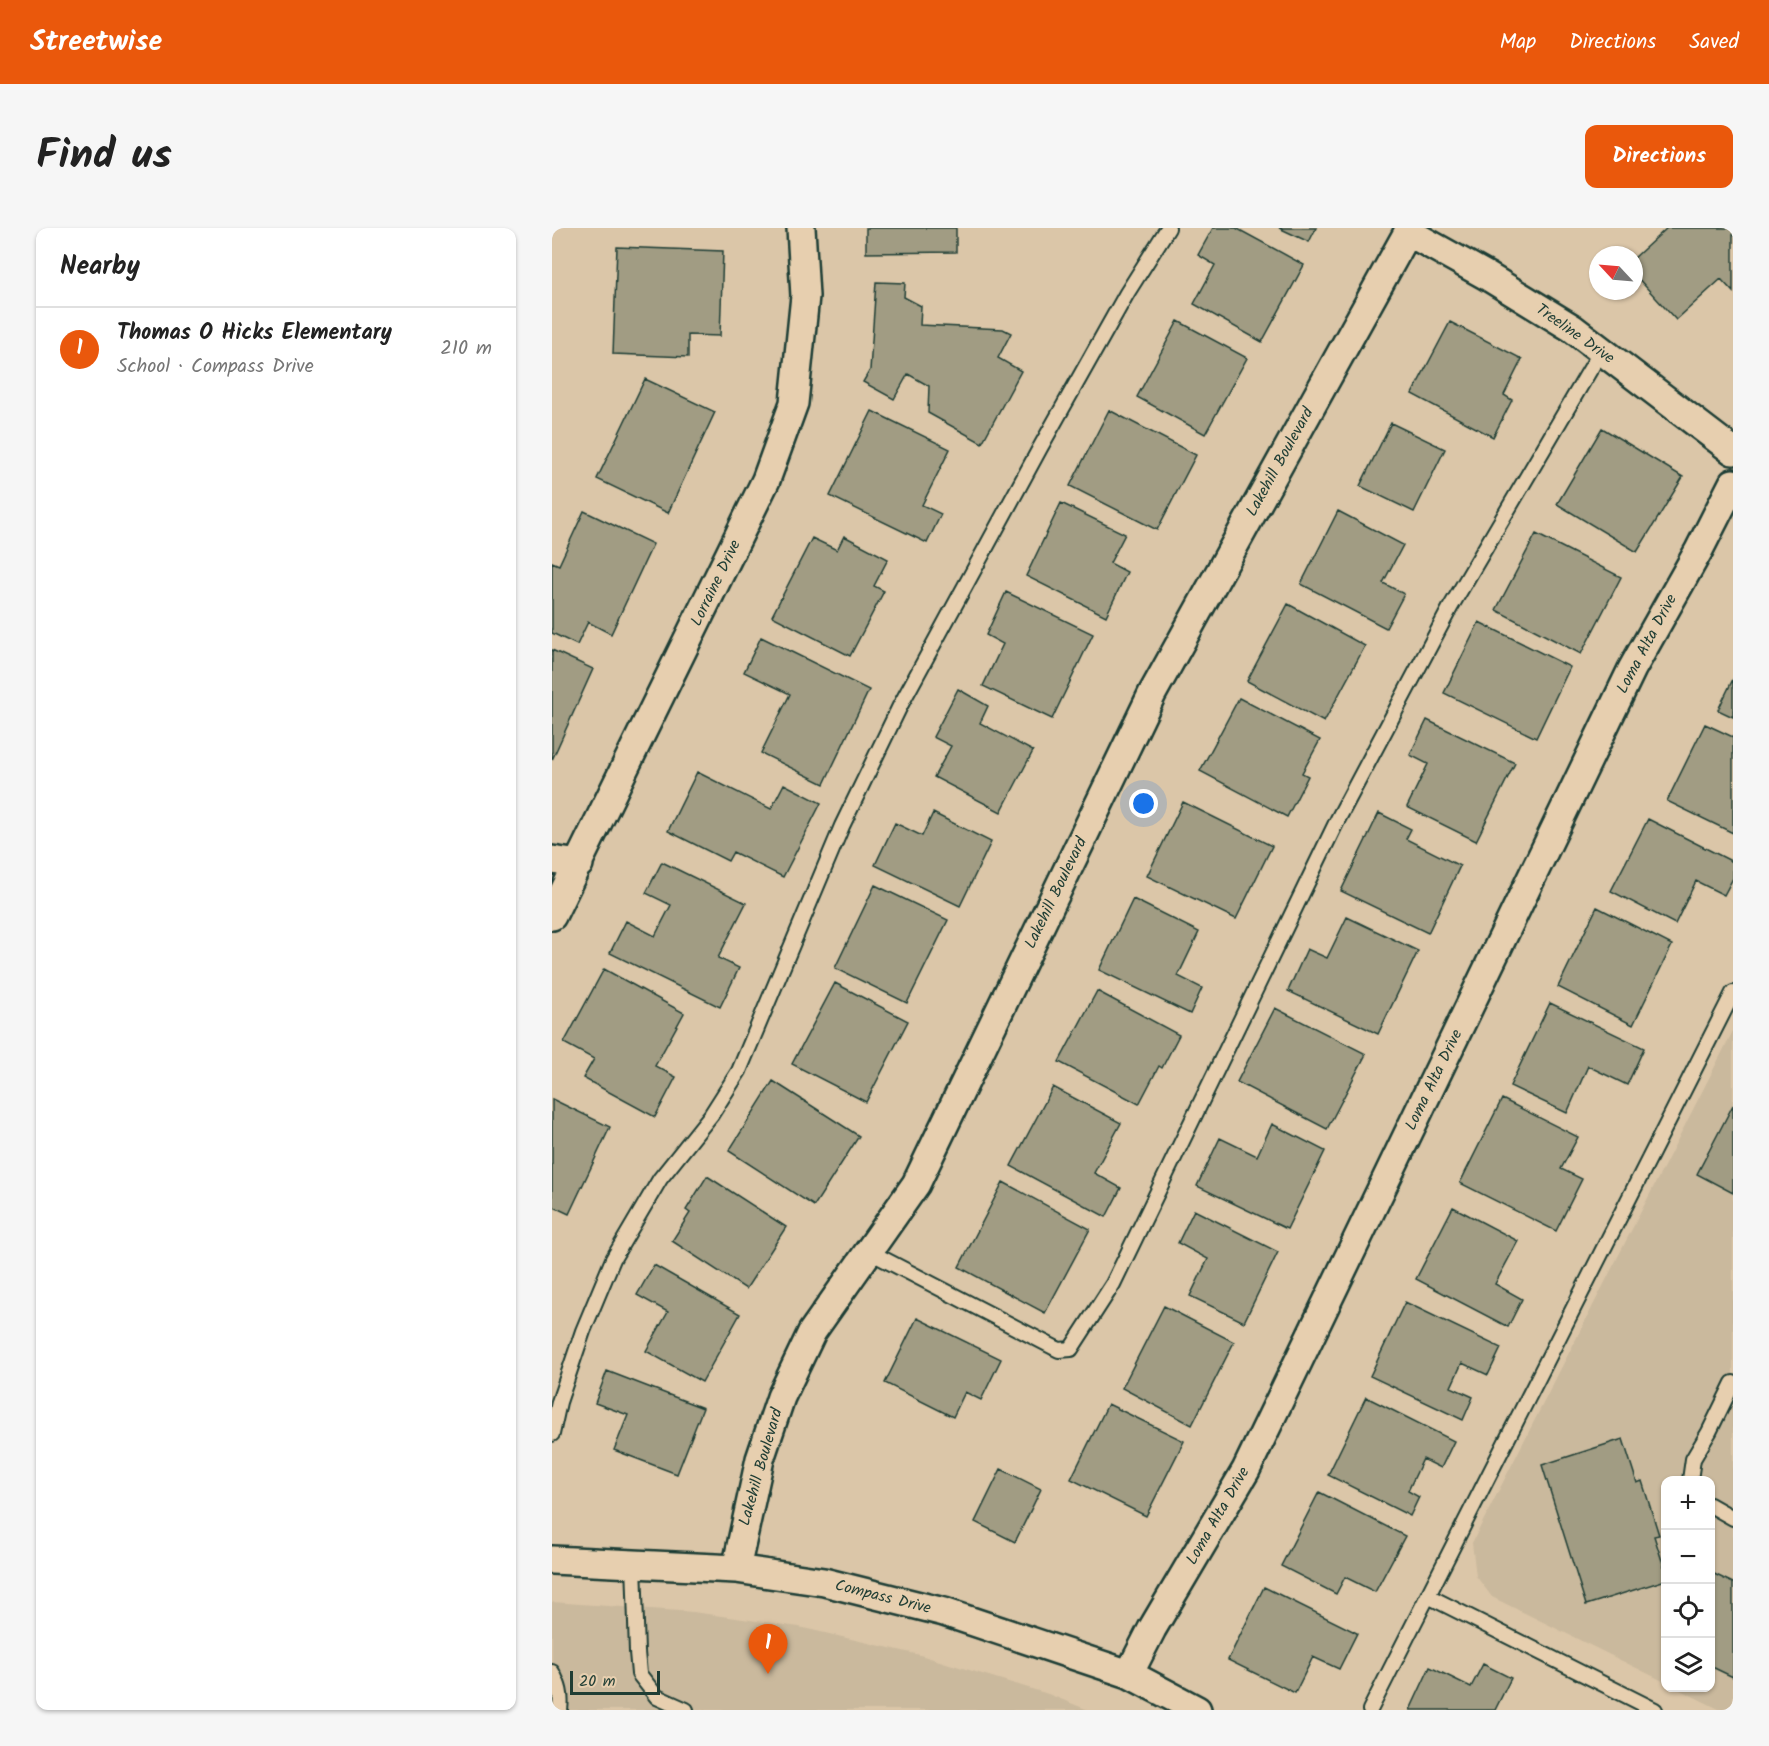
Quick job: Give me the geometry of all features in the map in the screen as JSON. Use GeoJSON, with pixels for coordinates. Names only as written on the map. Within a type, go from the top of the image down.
{"type":"FeatureCollection","features":[{"type":"Feature","properties":{"kind":"street","name":"Lorraine Drive"},"geometry":{"type":"LineString","coordinates":[[552,916],[766,480],[794,403],[805,296],[801,228]]}},
{"type":"Feature","properties":{"kind":"street","name":"Treeline Drive"},"geometry":{"type":"LineString","coordinates":[[1408,230],[1572,328],[1733,451]]}},
{"type":"Feature","properties":{"kind":"street","name":"Lakehill Boulevard"},"geometry":{"type":"LineString","coordinates":[[736,1569],[760,1459],[781,1397],[812,1332],[916,1184],[1152,694],[1408,230]]}},
{"type":"Feature","properties":{"kind":"street","name":"Loma Alta Drive"},"geometry":{"type":"LineString","coordinates":[[1130,1674],[1152,1629],[1246,1470],[1632,669],[1733,483]]}},
{"type":"Feature","properties":{"kind":"street"},"geometry":{"type":"LineString","coordinates":[[552,860],[579,864]]}},
{"type":"Feature","properties":{"kind":"street","name":"Compass Drive"},"geometry":{"type":"LineString","coordinates":[[552,1560],[736,1569],[824,1582],[944,1612],[1130,1674],[1197,1710]]}},
{"type":"Feature","properties":{"kind":"lane"},"geometry":{"type":"LineString","coordinates":[[552,1434],[559,1402],[583,1330],[613,1259],[660,1179],[711,1115],[739,1071],[842,826],[900,706],[1040,448],[1127,293],[1168,228]]}},
{"type":"Feature","properties":{"kind":"lane"},"geometry":{"type":"LineString","coordinates":[[868,1251],[1059,1350],[1071,1349],[1113,1284],[1338,819],[1422,660],[1450,608],[1601,351]]}},
{"type":"Feature","properties":{"kind":"lane"},"geometry":{"type":"LineString","coordinates":[[1370,1710],[1733,993]]}},
{"type":"Feature","properties":{"kind":"lane"},"geometry":{"type":"LineString","coordinates":[[1691,1476],[1693,1459],[1733,1383]]}},
{"type":"Feature","properties":{"kind":"lane"},"geometry":{"type":"LineString","coordinates":[[1715,1508],[1733,1518]]}},
{"type":"Feature","properties":{"kind":"lane"},"geometry":{"type":"LineString","coordinates":[[634,1564],[639,1674],[657,1697],[686,1710]]}},
{"type":"Feature","properties":{"kind":"lane"},"geometry":{"type":"LineString","coordinates":[[1428,1596],[1654,1710]]}},
{"type":"Feature","properties":{"kind":"lane"},"geometry":{"type":"LineString","coordinates":[[552,1672],[559,1684],[562,1698],[560,1710]]}},
{"type":"Feature","properties":{"kind":"shaded area"},"geometry":{"type":"Polygon","coordinates":[[[1733,1031],[1733,1710],[1721,1710],[1684,1692],[1715,1692],[1715,1476],[1661,1476],[1661,1680],[1492,1597],[1476,1576],[1472,1543],[1733,1031]]]}},
{"type":"Feature","properties":{"kind":"shaded area"},"geometry":{"type":"Polygon","coordinates":[[[552,1602],[693,1612],[799,1627],[920,1655],[1048,1694],[1088,1710],[552,1710],[552,1602]]]}},
{"type":"Feature","properties":{"kind":"building"},"geometry":{"type":"Polygon","coordinates":[[[866,228],[956,228],[956,252],[866,253],[866,228]]]}},
{"type":"Feature","properties":{"kind":"building"},"geometry":{"type":"Polygon","coordinates":[[[1213,228],[1236,228],[1304,265],[1262,342],[1194,304],[1215,265],[1198,255],[1213,228]]]}},
{"type":"Feature","properties":{"kind":"building"},"geometry":{"type":"Polygon","coordinates":[[[1279,228],[1316,228],[1309,242],[1279,228]]]}},
{"type":"Feature","properties":{"kind":"building"},"geometry":{"type":"Polygon","coordinates":[[[1667,228],[1733,228],[1733,292],[1721,279],[1676,320],[1643,284],[1643,250],[1667,228]]]}},
{"type":"Feature","properties":{"kind":"building"},"geometry":{"type":"Polygon","coordinates":[[[617,247],[723,251],[720,336],[688,335],[688,357],[613,354],[617,247]]]}},
{"type":"Feature","properties":{"kind":"building"},"geometry":{"type":"Polygon","coordinates":[[[876,282],[905,283],[904,297],[921,306],[920,325],[1003,329],[1011,333],[998,358],[1021,371],[982,443],[928,413],[929,386],[908,374],[894,399],[863,382],[870,370],[876,282]]]}},
{"type":"Feature","properties":{"kind":"building"},"geometry":{"type":"Polygon","coordinates":[[[1178,321],[1247,358],[1205,434],[1137,397],[1178,321]]]}},
{"type":"Feature","properties":{"kind":"building"},"geometry":{"type":"Polygon","coordinates":[[[1450,322],[1522,359],[1504,395],[1512,400],[1493,437],[1412,394],[1450,322]]]}},
{"type":"Feature","properties":{"kind":"building"},"geometry":{"type":"Polygon","coordinates":[[[645,379],[715,412],[668,513],[597,479],[645,379]]]}},
{"type":"Feature","properties":{"kind":"building"},"geometry":{"type":"Polygon","coordinates":[[[1109,410],[1196,455],[1157,530],[1070,486],[1109,410]]]}},
{"type":"Feature","properties":{"kind":"building"},"geometry":{"type":"Polygon","coordinates":[[[872,411],[950,449],[922,505],[941,514],[927,543],[830,496],[872,411]]]}},
{"type":"Feature","properties":{"kind":"building"},"geometry":{"type":"Polygon","coordinates":[[[1391,423],[1445,449],[1414,512],[1360,486],[1391,423]]]}},
{"type":"Feature","properties":{"kind":"building"},"geometry":{"type":"Polygon","coordinates":[[[1602,428],[1683,477],[1637,552],[1557,504],[1602,428]]]}},
{"type":"Feature","properties":{"kind":"building"},"geometry":{"type":"Polygon","coordinates":[[[1061,503],[1125,534],[1110,563],[1127,572],[1106,616],[1026,576],[1061,503]]]}},
{"type":"Feature","properties":{"kind":"building"},"geometry":{"type":"Polygon","coordinates":[[[584,511],[653,544],[611,634],[588,622],[577,645],[552,633],[552,562],[559,565],[584,511]]]}},
{"type":"Feature","properties":{"kind":"building"},"geometry":{"type":"Polygon","coordinates":[[[1338,511],[1403,545],[1383,583],[1404,594],[1386,628],[1301,584],[1338,511]]]}},
{"type":"Feature","properties":{"kind":"building"},"geometry":{"type":"Polygon","coordinates":[[[1536,534],[1621,577],[1581,654],[1496,610],[1536,534]]]}},
{"type":"Feature","properties":{"kind":"building"},"geometry":{"type":"Polygon","coordinates":[[[844,536],[888,559],[874,586],[884,591],[850,656],[772,616],[812,538],[837,550],[844,536]]]}},
{"type":"Feature","properties":{"kind":"building"},"geometry":{"type":"Polygon","coordinates":[[[1006,592],[1093,634],[1052,719],[983,686],[1003,644],[986,635],[1006,592]]]}},
{"type":"Feature","properties":{"kind":"building"},"geometry":{"type":"Polygon","coordinates":[[[1288,604],[1365,646],[1324,722],[1247,681],[1288,604]]]}},
{"type":"Feature","properties":{"kind":"building"},"geometry":{"type":"Polygon","coordinates":[[[1479,622],[1570,667],[1536,738],[1444,693],[1479,622]]]}},
{"type":"Feature","properties":{"kind":"building"},"geometry":{"type":"Polygon","coordinates":[[[761,637],[869,690],[824,784],[761,753],[790,694],[744,672],[761,637]]]}},
{"type":"Feature","properties":{"kind":"building"},"geometry":{"type":"Polygon","coordinates":[[[552,650],[593,669],[552,760],[552,650]]]}},
{"type":"Feature","properties":{"kind":"building"},"geometry":{"type":"Polygon","coordinates":[[[1733,679],[1733,717],[1718,710],[1733,679]]]}},
{"type":"Feature","properties":{"kind":"building"},"geometry":{"type":"Polygon","coordinates":[[[958,689],[988,706],[980,723],[1033,751],[1001,812],[934,777],[951,746],[933,737],[958,689]]]}},
{"type":"Feature","properties":{"kind":"building"},"geometry":{"type":"Polygon","coordinates":[[[1239,698],[1320,740],[1302,773],[1308,776],[1287,817],[1200,771],[1239,698]]]}},
{"type":"Feature","properties":{"kind":"building"},"geometry":{"type":"Polygon","coordinates":[[[1427,720],[1515,763],[1476,841],[1407,807],[1428,764],[1410,755],[1427,720]]]}},
{"type":"Feature","properties":{"kind":"building"},"geometry":{"type":"Polygon","coordinates":[[[1705,724],[1733,737],[1733,833],[1667,801],[1705,724]]]}},
{"type":"Feature","properties":{"kind":"building"},"geometry":{"type":"Polygon","coordinates":[[[697,772],[771,809],[784,784],[821,803],[783,877],[733,852],[728,861],[668,831],[697,772]]]}},
{"type":"Feature","properties":{"kind":"building"},"geometry":{"type":"Polygon","coordinates":[[[1183,802],[1272,846],[1236,919],[1147,876],[1183,802]]]}},
{"type":"Feature","properties":{"kind":"building"},"geometry":{"type":"Polygon","coordinates":[[[933,813],[991,842],[960,906],[875,865],[895,823],[922,836],[933,813]]]}},
{"type":"Feature","properties":{"kind":"building"},"geometry":{"type":"Polygon","coordinates":[[[1379,813],[1411,829],[1406,839],[1460,866],[1428,933],[1341,891],[1379,813]]]}},
{"type":"Feature","properties":{"kind":"building"},"geometry":{"type":"Polygon","coordinates":[[[1648,819],[1733,862],[1733,878],[1724,895],[1696,881],[1675,924],[1611,891],[1648,819]]]}},
{"type":"Feature","properties":{"kind":"building"},"geometry":{"type":"Polygon","coordinates":[[[662,862],[746,903],[718,958],[739,968],[720,1007],[610,953],[626,921],[655,936],[671,905],[646,893],[662,862]]]}},
{"type":"Feature","properties":{"kind":"building"},"geometry":{"type":"Polygon","coordinates":[[[875,885],[948,920],[907,1003],[835,968],[875,885]]]}},
{"type":"Feature","properties":{"kind":"building"},"geometry":{"type":"Polygon","coordinates":[[[1133,899],[1199,932],[1178,976],[1202,988],[1190,1014],[1099,970],[1133,899]]]}},
{"type":"Feature","properties":{"kind":"building"},"geometry":{"type":"Polygon","coordinates":[[[1597,907],[1672,945],[1633,1025],[1558,987],[1597,907]]]}},
{"type":"Feature","properties":{"kind":"building"},"geometry":{"type":"Polygon","coordinates":[[[1347,917],[1418,951],[1378,1034],[1288,991],[1307,949],[1327,958],[1347,917]]]}},
{"type":"Feature","properties":{"kind":"building"},"geometry":{"type":"Polygon","coordinates":[[[604,969],[684,1013],[655,1066],[676,1077],[655,1117],[583,1078],[594,1059],[564,1043],[604,969]]]}},
{"type":"Feature","properties":{"kind":"building"},"geometry":{"type":"Polygon","coordinates":[[[835,983],[908,1021],[866,1102],[792,1064],[835,983]]]}},
{"type":"Feature","properties":{"kind":"building"},"geometry":{"type":"Polygon","coordinates":[[[1097,991],[1179,1035],[1162,1068],[1159,1066],[1139,1104],[1059,1062],[1097,991]]]}},
{"type":"Feature","properties":{"kind":"building"},"geometry":{"type":"Polygon","coordinates":[[[1550,1003],[1644,1048],[1627,1085],[1588,1066],[1567,1113],[1510,1086],[1550,1003]]]}},
{"type":"Feature","properties":{"kind":"building"},"geometry":{"type":"Polygon","coordinates":[[[1275,1008],[1366,1054],[1327,1129],[1237,1082],[1275,1008]]]}},
{"type":"Feature","properties":{"kind":"building"},"geometry":{"type":"Polygon","coordinates":[[[773,1081],[859,1136],[814,1206],[729,1151],[773,1081]]]}},
{"type":"Feature","properties":{"kind":"building"},"geometry":{"type":"Polygon","coordinates":[[[1053,1087],[1121,1123],[1094,1173],[1121,1188],[1106,1217],[1011,1166],[1053,1087]]]}},
{"type":"Feature","properties":{"kind":"building"},"geometry":{"type":"Polygon","coordinates":[[[552,1099],[610,1127],[569,1214],[552,1206],[552,1099]]]}},
{"type":"Feature","properties":{"kind":"building"},"geometry":{"type":"Polygon","coordinates":[[[1502,1099],[1578,1137],[1561,1169],[1582,1179],[1556,1231],[1460,1183],[1502,1099]]]}},
{"type":"Feature","properties":{"kind":"building"},"geometry":{"type":"Polygon","coordinates":[[[1733,1105],[1733,1193],[1697,1174],[1733,1105]]]}},
{"type":"Feature","properties":{"kind":"building"},"geometry":{"type":"Polygon","coordinates":[[[1272,1124],[1325,1151],[1287,1229],[1197,1186],[1220,1138],[1257,1156],[1272,1124]]]}},
{"type":"Feature","properties":{"kind":"building"},"geometry":{"type":"Polygon","coordinates":[[[707,1176],[786,1227],[746,1289],[672,1241],[690,1213],[686,1210],[707,1176]]]}},
{"type":"Feature","properties":{"kind":"building"},"geometry":{"type":"Polygon","coordinates":[[[1003,1182],[1090,1229],[1045,1313],[959,1267],[1003,1182]]]}},
{"type":"Feature","properties":{"kind":"building"},"geometry":{"type":"Polygon","coordinates":[[[1453,1207],[1518,1241],[1495,1284],[1522,1299],[1508,1327],[1416,1279],[1453,1207]]]}},
{"type":"Feature","properties":{"kind":"building"},"geometry":{"type":"Polygon","coordinates":[[[1194,1210],[1278,1252],[1244,1322],[1190,1296],[1208,1259],[1178,1243],[1194,1210]]]}},
{"type":"Feature","properties":{"kind":"building"},"geometry":{"type":"Polygon","coordinates":[[[654,1265],[740,1314],[702,1382],[646,1351],[668,1312],[637,1295],[654,1265]]]}},
{"type":"Feature","properties":{"kind":"building"},"geometry":{"type":"Polygon","coordinates":[[[1405,1302],[1501,1348],[1488,1375],[1462,1363],[1451,1387],[1473,1397],[1463,1420],[1370,1376],[1405,1302]]]}},
{"type":"Feature","properties":{"kind":"building"},"geometry":{"type":"Polygon","coordinates":[[[1164,1306],[1234,1342],[1192,1425],[1122,1388],[1164,1306]]]}},
{"type":"Feature","properties":{"kind":"building"},"geometry":{"type":"Polygon","coordinates":[[[917,1318],[1001,1359],[981,1400],[965,1392],[953,1417],[885,1383],[917,1318]]]}},
{"type":"Feature","properties":{"kind":"building"},"geometry":{"type":"Polygon","coordinates":[[[607,1371],[703,1408],[677,1474],[614,1450],[628,1415],[595,1403],[607,1371]]]}},
{"type":"Feature","properties":{"kind":"building"},"geometry":{"type":"Polygon","coordinates":[[[1366,1397],[1454,1441],[1441,1468],[1423,1459],[1408,1491],[1419,1497],[1410,1516],[1328,1475],[1366,1397]]]}},
{"type":"Feature","properties":{"kind":"building"},"geometry":{"type":"Polygon","coordinates":[[[1108,1404],[1184,1441],[1146,1516],[1071,1479],[1108,1404]]]}},
{"type":"Feature","properties":{"kind":"building"},"geometry":{"type":"Polygon","coordinates":[[[1623,1439],[1637,1483],[1642,1481],[1659,1535],[1654,1536],[1661,1558],[1661,1582],[1586,1605],[1542,1465],[1623,1439]]]}},
{"type":"Feature","properties":{"kind":"building"},"geometry":{"type":"Polygon","coordinates":[[[1001,1469],[1041,1489],[1015,1542],[975,1522],[1001,1469]]]}},
{"type":"Feature","properties":{"kind":"building"},"geometry":{"type":"Polygon","coordinates":[[[1319,1492],[1405,1536],[1375,1592],[1345,1577],[1336,1594],[1281,1566],[1319,1492]]]}},
{"type":"Feature","properties":{"kind":"building"},"geometry":{"type":"Polygon","coordinates":[[[1715,1574],[1733,1583],[1733,1677],[1715,1668],[1715,1574]]]}},
{"type":"Feature","properties":{"kind":"building"},"geometry":{"type":"Polygon","coordinates":[[[1264,1587],[1357,1633],[1339,1669],[1313,1657],[1295,1693],[1228,1660],[1264,1587]]]}},
{"type":"Feature","properties":{"kind":"building"},"geometry":{"type":"Polygon","coordinates":[[[1483,1664],[1511,1678],[1495,1710],[1410,1710],[1430,1667],[1471,1687],[1483,1664]]]}},
{"type":"Feature","properties":{"kind":"place","name":"Thomas O Hicks Elementary"},"geometry":{"type":"Point","coordinates":[768,1674]}}]}
